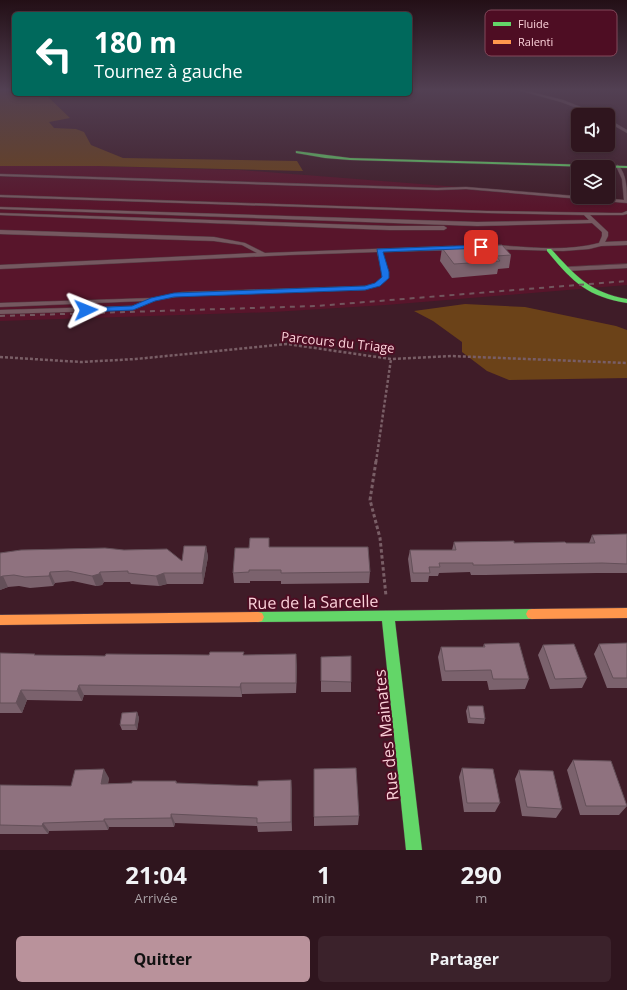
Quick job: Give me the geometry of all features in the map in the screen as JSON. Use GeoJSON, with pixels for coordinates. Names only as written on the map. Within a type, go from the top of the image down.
{"type":"FeatureCollection","features":[{"type":"Feature","properties":{"kind":"street"},"geometry":{"type":"LineString","coordinates":[[298,152],[325,157],[350,159],[624,171]]}},
{"type":"Feature","properties":{"kind":"street"},"geometry":{"type":"LineString","coordinates":[[549,250],[581,285],[593,294],[609,299],[627,301]]}},
{"type":"Feature","properties":{"kind":"street","name":"Rue de la Sarcelle"},"geometry":{"type":"LineString","coordinates":[[0,620],[627,613]]}},
{"type":"Feature","properties":{"kind":"street","name":"Rue des Mainates"},"geometry":{"type":"LineString","coordinates":[[388,616],[414,850]]}},
{"type":"Feature","properties":{"kind":"lane"},"geometry":{"type":"LineString","coordinates":[[0,175],[438,189],[466,188],[627,202],[624,171]]}},
{"type":"Feature","properties":{"kind":"lane"},"geometry":{"type":"LineString","coordinates":[[0,196],[532,213],[618,214],[627,212]]}},
{"type":"Feature","properties":{"kind":"lane"},"geometry":{"type":"LineString","coordinates":[[0,200],[523,218],[532,213]]}},
{"type":"Feature","properties":{"kind":"lane"},"geometry":{"type":"LineString","coordinates":[[0,208],[501,224]]}},
{"type":"Feature","properties":{"kind":"lane"},"geometry":{"type":"LineString","coordinates":[[0,214],[404,228],[593,221]]}},
{"type":"Feature","properties":{"kind":"lane"},"geometry":{"type":"LineString","coordinates":[[586,214],[605,232],[601,244]]}},
{"type":"Feature","properties":{"kind":"lane"},"geometry":{"type":"LineString","coordinates":[[246,223],[247,217]]}},
{"type":"Feature","properties":{"kind":"lane"},"geometry":{"type":"LineString","coordinates":[[0,232],[214,239],[243,244],[265,254]]}},
{"type":"Feature","properties":{"kind":"lane"},"geometry":{"type":"LineString","coordinates":[[487,247],[549,250],[584,248],[601,244],[627,243]]}},
{"type":"Feature","properties":{"kind":"lane"},"geometry":{"type":"LineString","coordinates":[[0,267],[265,254],[459,248]]}},
{"type":"Feature","properties":{"kind":"lane"},"geometry":{"type":"LineString","coordinates":[[0,305],[153,299],[182,294],[290,291],[373,286],[382,282],[385,278],[385,272],[379,250]]}},
{"type":"Feature","properties":{"kind":"lane"},"geometry":{"type":"LineString","coordinates":[[566,269],[627,266]]}},
{"type":"Feature","properties":{"kind":"lane"},"geometry":{"type":"LineString","coordinates":[[0,312],[133,308],[153,299]]}},
{"type":"Feature","properties":{"kind":"path","name":"Parcours du Triage"},"geometry":{"type":"LineString","coordinates":[[0,357],[81,362],[136,359],[287,344],[392,359],[451,356],[627,363]]}},
{"type":"Feature","properties":{"kind":"path"},"geometry":{"type":"LineString","coordinates":[[388,616],[380,538],[370,500],[392,359]]}},
{"type":"Feature","properties":{"kind":"shaded area"},"geometry":{"type":"Polygon","coordinates":[[[0,130],[78,130],[84,132],[91,145],[123,158],[297,161],[303,171],[97,166],[0,166],[0,130]]]}},
{"type":"Feature","properties":{"kind":"shaded area"},"geometry":{"type":"Polygon","coordinates":[[[0,166],[97,166],[240,170],[571,196],[571,204],[615,204],[615,199],[627,200],[627,285],[386,305],[273,312],[0,321],[0,166]]]}},
{"type":"Feature","properties":{"kind":"shaded area"},"geometry":{"type":"Polygon","coordinates":[[[465,304],[525,307],[616,326],[627,330],[627,378],[509,380],[487,371],[462,352],[462,342],[433,321],[414,311],[465,304]]]}},
{"type":"Feature","properties":{"kind":"building"},"geometry":{"type":"Polygon","coordinates":[[[502,245],[511,255],[496,256],[500,261],[454,264],[442,248],[502,245]]]}},
{"type":"Feature","properties":{"kind":"building"},"geometry":{"type":"Polygon","coordinates":[[[627,534],[627,564],[473,565],[473,563],[439,563],[440,567],[429,567],[430,573],[413,573],[410,550],[456,550],[454,542],[514,541],[514,543],[595,543],[592,535],[627,534]]]}},
{"type":"Feature","properties":{"kind":"building"},"geometry":{"type":"Polygon","coordinates":[[[250,538],[269,538],[269,547],[368,547],[370,572],[281,573],[281,570],[249,570],[249,572],[233,573],[235,548],[249,548],[250,538]]]}},
{"type":"Feature","properties":{"kind":"building"},"geometry":{"type":"Polygon","coordinates":[[[184,546],[206,546],[202,573],[164,573],[156,576],[128,573],[128,571],[100,572],[99,574],[92,576],[68,571],[50,572],[49,576],[25,577],[14,575],[0,577],[0,553],[21,550],[105,548],[124,550],[167,549],[182,561],[184,546]]]}},
{"type":"Feature","properties":{"kind":"building"},"geometry":{"type":"Polygon","coordinates":[[[519,643],[529,679],[493,679],[491,670],[445,671],[441,647],[485,647],[484,644],[519,643]]]}},
{"type":"Feature","properties":{"kind":"building"},"geometry":{"type":"Polygon","coordinates":[[[627,643],[627,678],[613,678],[599,644],[627,643]]]}},
{"type":"Feature","properties":{"kind":"building"},"geometry":{"type":"Polygon","coordinates":[[[574,644],[587,678],[555,679],[543,645],[574,644]]]}},
{"type":"Feature","properties":{"kind":"building"},"geometry":{"type":"Polygon","coordinates":[[[210,652],[244,652],[243,655],[296,654],[296,683],[241,683],[240,687],[79,685],[77,691],[21,690],[16,703],[0,703],[0,653],[105,656],[106,654],[209,655],[210,652]]]}},
{"type":"Feature","properties":{"kind":"building"},"geometry":{"type":"Polygon","coordinates":[[[351,656],[351,682],[321,681],[321,657],[351,656]]]}},
{"type":"Feature","properties":{"kind":"building"},"geometry":{"type":"Polygon","coordinates":[[[468,706],[483,706],[485,719],[470,718],[468,706]]]}},
{"type":"Feature","properties":{"kind":"building"},"geometry":{"type":"Polygon","coordinates":[[[137,712],[135,725],[120,725],[122,713],[137,712]]]}},
{"type":"Feature","properties":{"kind":"building"},"geometry":{"type":"Polygon","coordinates":[[[573,760],[611,761],[627,806],[586,806],[573,760]]]}},
{"type":"Feature","properties":{"kind":"building"},"geometry":{"type":"Polygon","coordinates":[[[356,768],[359,816],[314,817],[314,769],[356,768]]]}},
{"type":"Feature","properties":{"kind":"building"},"geometry":{"type":"Polygon","coordinates":[[[462,768],[493,769],[500,803],[467,803],[462,768]]]}},
{"type":"Feature","properties":{"kind":"building"},"geometry":{"type":"Polygon","coordinates":[[[104,769],[101,784],[132,783],[132,781],[176,781],[176,783],[258,786],[258,781],[291,780],[291,822],[257,823],[257,818],[171,814],[171,818],[104,819],[104,821],[43,823],[42,826],[0,825],[0,785],[71,786],[75,770],[104,769]]]}},
{"type":"Feature","properties":{"kind":"building"},"geometry":{"type":"Polygon","coordinates":[[[519,770],[553,771],[562,809],[527,807],[519,770]]]}},
{"type":"Feature","properties":{"kind":"railway"},"geometry":{"type":"LineString","coordinates":[[0,316],[316,306],[627,281]]}},
{"type":"Feature","properties":{"kind":"traffic: fast"},"geometry":{"type":"LineString","coordinates":[[298,152],[325,157],[350,159],[627,167]]}},
{"type":"Feature","properties":{"kind":"traffic: fast"},"geometry":{"type":"LineString","coordinates":[[549,250],[574,278],[591,290],[613,299],[627,301]]}},
{"type":"Feature","properties":{"kind":"traffic: fast"},"geometry":{"type":"LineString","coordinates":[[258,617],[532,614]]}},
{"type":"Feature","properties":{"kind":"traffic: fast"},"geometry":{"type":"LineString","coordinates":[[388,616],[414,850]]}},
{"type":"Feature","properties":{"kind":"traffic: slow"},"geometry":{"type":"LineString","coordinates":[[532,614],[627,613]]}},
{"type":"Feature","properties":{"kind":"traffic: slow"},"geometry":{"type":"LineString","coordinates":[[0,620],[258,617]]}},
{"type":"Feature","properties":{"kind":"route"},"geometry":{"type":"LineString","coordinates":[[86,310],[133,308],[153,299],[174,295],[365,288],[378,284],[385,278],[385,272],[379,250],[481,247]]}}]}
